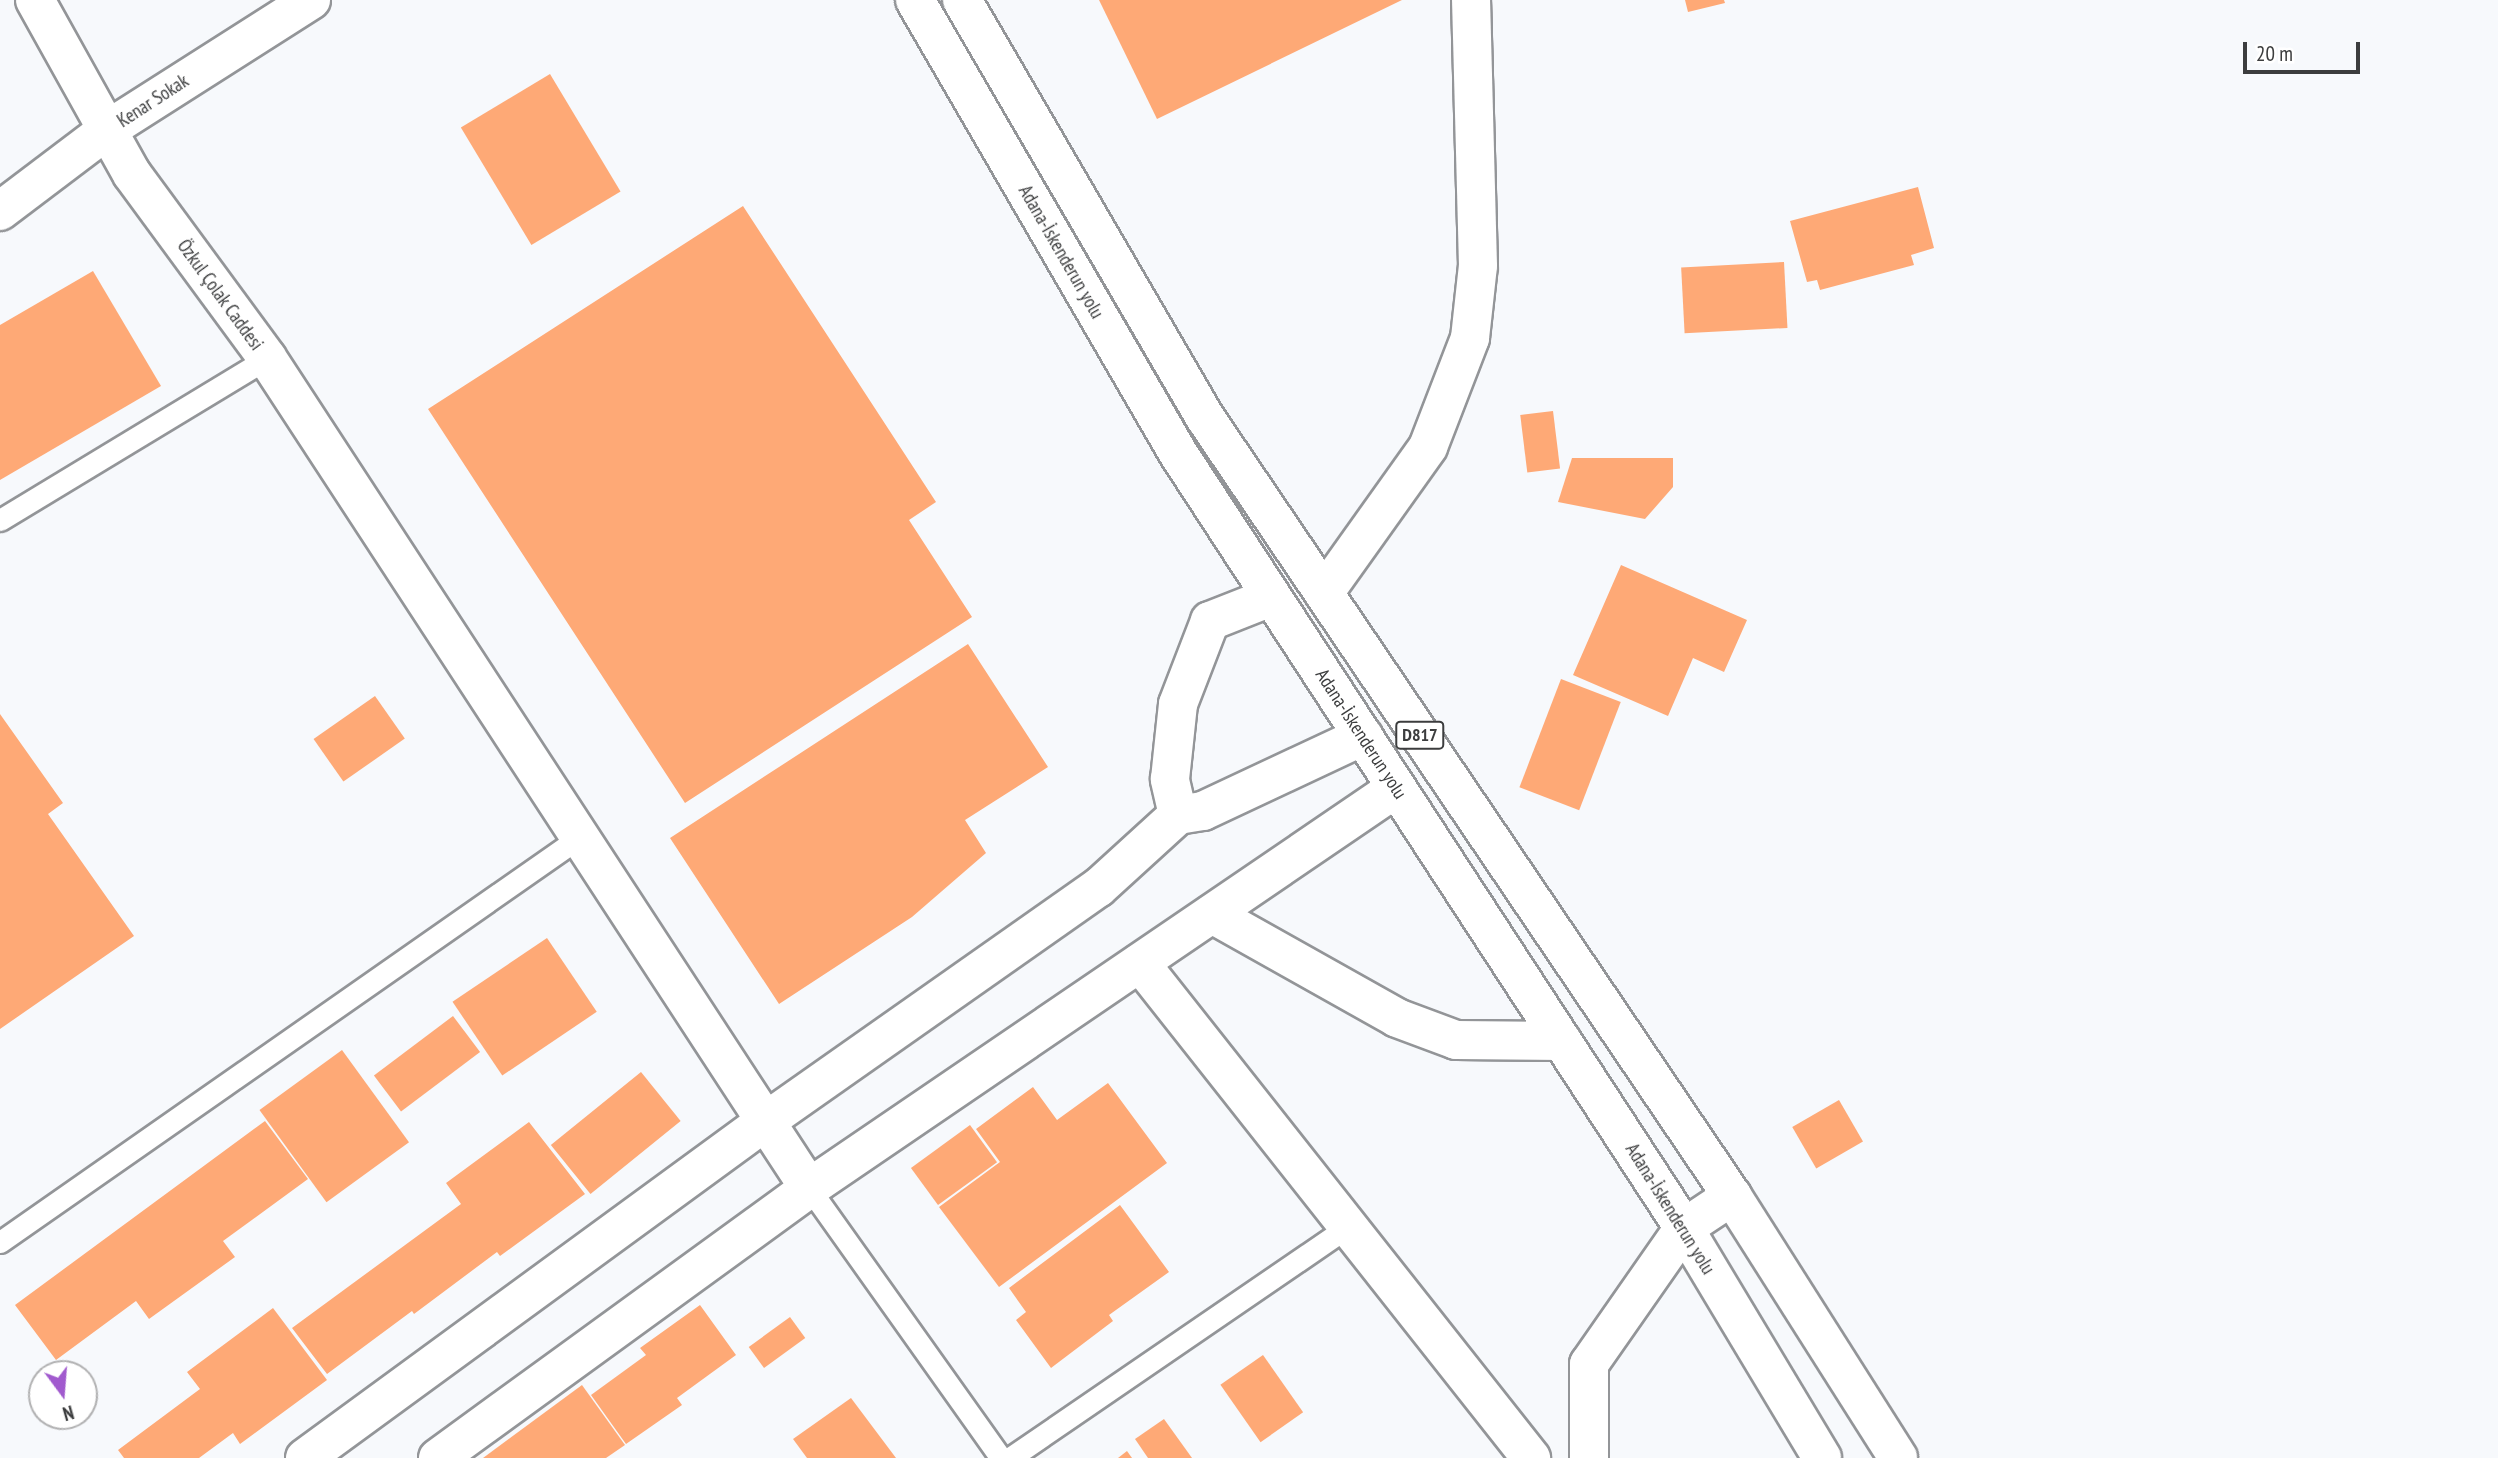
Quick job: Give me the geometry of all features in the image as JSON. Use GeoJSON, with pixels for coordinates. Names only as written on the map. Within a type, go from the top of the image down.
{"type":"FeatureCollection","features":[{"type":"Feature","properties":{"kind":"main road","name":"Özkul Çolak Caddesi"},"geometry":{"type":"LineString","coordinates":[[35,0],[132,174],[267,358]]}},
{"type":"Feature","properties":{"kind":"main road","name":"Kenar Sokak"},"geometry":{"type":"LineString","coordinates":[[0,211],[107,130],[311,0]]}},
{"type":"Feature","properties":{"kind":"main road","name":"Adana-İskenderun yolu"},"geometry":{"type":"LineString","coordinates":[[915,0],[1178,453],[1684,1228],[1822,1458]]}},
{"type":"Feature","properties":{"kind":"main road","name":"D817"},"geometry":{"type":"LineString","coordinates":[[962,0],[1206,419],[1732,1196],[1898,1458]]}},
{"type":"Feature","properties":{"kind":"main road"},"geometry":{"type":"LineString","coordinates":[[1324,593],[1428,447],[1470,338],[1479,266],[1471,0]]}},
{"type":"Feature","properties":{"kind":"main road"},"geometry":{"type":"LineString","coordinates":[[267,358],[809,1188]]}},
{"type":"Feature","properties":{"kind":"main road"},"geometry":{"type":"LineString","coordinates":[[1178,815],[1170,779],[1178,704],[1210,621],[1271,597]]}},
{"type":"Feature","properties":{"kind":"main road"},"geometry":{"type":"LineString","coordinates":[[305,1458],[765,1121],[1098,888],[1178,815],[1203,811],[1363,736]]}},
{"type":"Feature","properties":{"kind":"main road"},"geometry":{"type":"LineString","coordinates":[[438,1458],[809,1188],[1396,788]]}},
{"type":"Feature","properties":{"kind":"main road"},"geometry":{"type":"LineString","coordinates":[[1212,914],[1397,1018],[1456,1040],[1562,1041]]}},
{"type":"Feature","properties":{"kind":"main road"},"geometry":{"type":"LineString","coordinates":[[1140,963],[1531,1458]]}},
{"type":"Feature","properties":{"kind":"main road"},"geometry":{"type":"LineString","coordinates":[[1589,1458],[1589,1364],[1684,1228],[1732,1196]]}},
{"type":"Feature","properties":{"kind":"lane","name":"Özkul Çolak Caddesi"},"geometry":{"type":"LineString","coordinates":[[0,520],[267,358]]}},
{"type":"Feature","properties":{"kind":"lane"},"geometry":{"type":"LineString","coordinates":[[0,1242],[580,838]]}},
{"type":"Feature","properties":{"kind":"lane"},"geometry":{"type":"LineString","coordinates":[[809,1188],[1001,1458]]}},
{"type":"Feature","properties":{"kind":"lane"},"geometry":{"type":"LineString","coordinates":[[1010,1458],[1347,1227]]}},
{"type":"Feature","properties":{"kind":"building"},"geometry":{"type":"Polygon","coordinates":[[[1099,0],[1402,0],[1157,119],[1099,0]]]}},
{"type":"Feature","properties":{"kind":"building"},"geometry":{"type":"Polygon","coordinates":[[[1685,0],[1724,0],[1725,3],[1688,12],[1685,0]]]}},
{"type":"Feature","properties":{"kind":"building"},"geometry":{"type":"Polygon","coordinates":[[[550,74],[621,191],[531,245],[461,128],[550,74]]]}},
{"type":"Feature","properties":{"kind":"building"},"geometry":{"type":"Polygon","coordinates":[[[1918,187],[1934,248],[1911,255],[1914,265],[1820,290],[1817,280],[1807,282],[1790,221],[1918,187]]]}},
{"type":"Feature","properties":{"kind":"building"},"geometry":{"type":"Polygon","coordinates":[[[743,206],[936,502],[909,520],[972,617],[685,803],[428,409],[743,206]]]}},
{"type":"Feature","properties":{"kind":"building"},"geometry":{"type":"Polygon","coordinates":[[[1784,262],[1787,328],[1685,333],[1681,267],[1784,262]]]}},
{"type":"Feature","properties":{"kind":"building"},"geometry":{"type":"Polygon","coordinates":[[[93,271],[161,386],[0,480],[0,325],[93,271]]]}},
{"type":"Feature","properties":{"kind":"building"},"geometry":{"type":"Polygon","coordinates":[[[1553,411],[1560,469],[1527,473],[1520,415],[1553,411]]]}},
{"type":"Feature","properties":{"kind":"building"},"geometry":{"type":"Polygon","coordinates":[[[1572,458],[1673,458],[1673,487],[1645,519],[1558,502],[1572,458]]]}},
{"type":"Feature","properties":{"kind":"building"},"geometry":{"type":"Polygon","coordinates":[[[1621,565],[1747,620],[1724,672],[1693,658],[1668,716],[1573,675],[1621,565]]]}},
{"type":"Feature","properties":{"kind":"building"},"geometry":{"type":"Polygon","coordinates":[[[968,644],[1048,767],[965,820],[986,853],[912,917],[779,1004],[670,838],[968,644]]]}},
{"type":"Feature","properties":{"kind":"building"},"geometry":{"type":"Polygon","coordinates":[[[1561,679],[1621,702],[1579,810],[1519,787],[1561,679]]]}},
{"type":"Feature","properties":{"kind":"building"},"geometry":{"type":"Polygon","coordinates":[[[375,696],[405,739],[343,782],[314,739],[375,696]]]}},
{"type":"Feature","properties":{"kind":"building"},"geometry":{"type":"Polygon","coordinates":[[[0,714],[63,803],[48,814],[134,936],[0,1029],[0,714]]]}},
{"type":"Feature","properties":{"kind":"building"},"geometry":{"type":"Polygon","coordinates":[[[547,938],[597,1012],[502,1076],[452,1002],[547,938]]]}},
{"type":"Feature","properties":{"kind":"building"},"geometry":{"type":"Polygon","coordinates":[[[453,1016],[480,1052],[401,1112],[374,1076],[453,1016]]]}},
{"type":"Feature","properties":{"kind":"building"},"geometry":{"type":"Polygon","coordinates":[[[342,1050],[409,1142],[326,1202],[259,1110],[342,1050]]]}},
{"type":"Feature","properties":{"kind":"building"},"geometry":{"type":"Polygon","coordinates":[[[641,1072],[681,1121],[590,1194],[551,1145],[641,1072]]]}},
{"type":"Feature","properties":{"kind":"building"},"geometry":{"type":"Polygon","coordinates":[[[1108,1083],[1167,1163],[999,1287],[939,1207],[1000,1162],[976,1129],[1033,1087],[1057,1120],[1108,1083]]]}},
{"type":"Feature","properties":{"kind":"building"},"geometry":{"type":"Polygon","coordinates":[[[1839,1100],[1863,1142],[1816,1169],[1792,1127],[1839,1100]]]}},
{"type":"Feature","properties":{"kind":"building"},"geometry":{"type":"Polygon","coordinates":[[[265,1121],[308,1179],[223,1241],[235,1257],[149,1319],[136,1301],[56,1360],[15,1305],[265,1121]]]}},
{"type":"Feature","properties":{"kind":"building"},"geometry":{"type":"Polygon","coordinates":[[[529,1122],[585,1194],[500,1256],[497,1252],[414,1314],[412,1311],[327,1374],[292,1328],[461,1204],[446,1183],[529,1122]]]}},
{"type":"Feature","properties":{"kind":"building"},"geometry":{"type":"Polygon","coordinates":[[[970,1125],[997,1162],[938,1205],[911,1168],[970,1125]]]}},
{"type":"Feature","properties":{"kind":"building"},"geometry":{"type":"Polygon","coordinates":[[[1120,1205],[1169,1272],[1109,1315],[1113,1321],[1051,1368],[1016,1320],[1026,1312],[1009,1288],[1120,1205]]]}},
{"type":"Feature","properties":{"kind":"building"},"geometry":{"type":"Polygon","coordinates":[[[700,1305],[736,1355],[677,1398],[682,1405],[626,1444],[591,1395],[646,1355],[640,1348],[700,1305]]]}},
{"type":"Feature","properties":{"kind":"building"},"geometry":{"type":"Polygon","coordinates":[[[273,1308],[327,1380],[240,1444],[233,1433],[199,1458],[124,1458],[118,1450],[200,1389],[187,1372],[273,1308]]]}},
{"type":"Feature","properties":{"kind":"building"},"geometry":{"type":"Polygon","coordinates":[[[790,1317],[805,1338],[764,1368],[749,1347],[790,1317]]]}},
{"type":"Feature","properties":{"kind":"building"},"geometry":{"type":"Polygon","coordinates":[[[1263,1355],[1303,1412],[1261,1442],[1220,1385],[1263,1355]]]}},
{"type":"Feature","properties":{"kind":"building"},"geometry":{"type":"Polygon","coordinates":[[[582,1385],[625,1445],[606,1458],[483,1458],[582,1385]]]}},
{"type":"Feature","properties":{"kind":"building"},"geometry":{"type":"Polygon","coordinates":[[[851,1398],[896,1458],[807,1458],[793,1439],[851,1398]]]}},
{"type":"Feature","properties":{"kind":"building"},"geometry":{"type":"Polygon","coordinates":[[[1164,1419],[1192,1458],[1148,1458],[1135,1439],[1164,1419]]]}},
{"type":"Feature","properties":{"kind":"building"},"geometry":{"type":"Polygon","coordinates":[[[1127,1451],[1132,1458],[1118,1458],[1127,1451]]]}}]}
